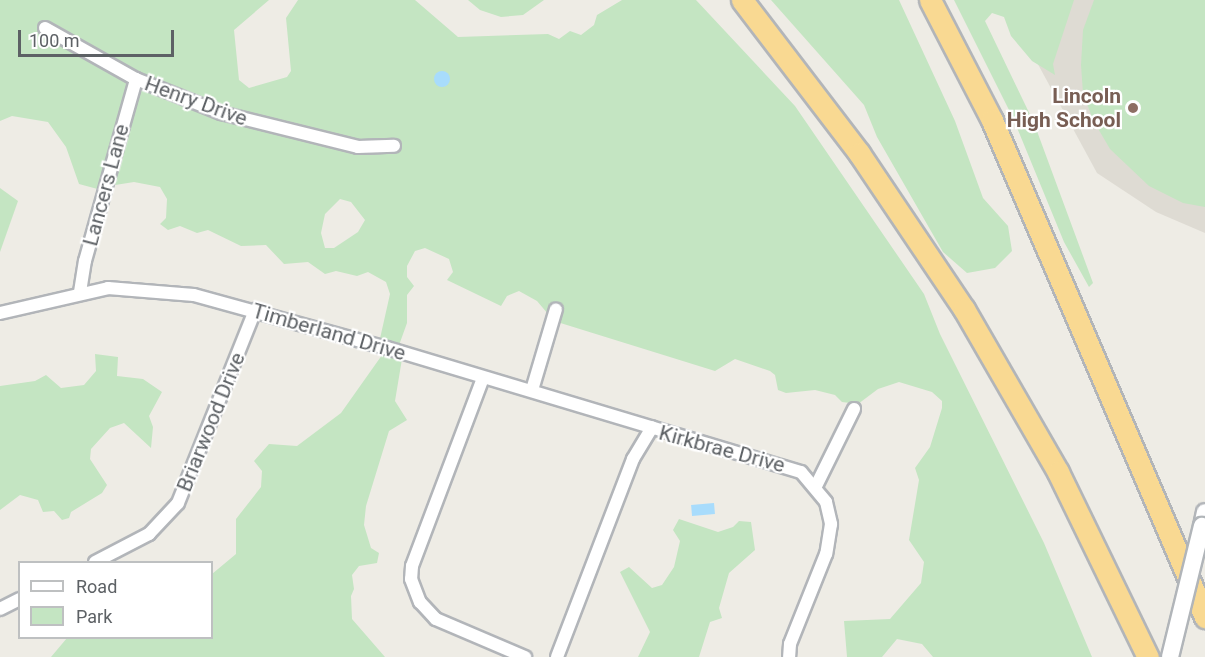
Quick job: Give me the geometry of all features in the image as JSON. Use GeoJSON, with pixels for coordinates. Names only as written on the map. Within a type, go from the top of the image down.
{"type":"FeatureCollection","features":[{"type":"Feature","properties":{"kind":"highway"},"geometry":{"type":"LineString","coordinates":[[742,0],[859,153],[969,317],[1058,472],[1148,657]]}},
{"type":"Feature","properties":{"kind":"highway"},"geometry":{"type":"LineString","coordinates":[[930,0],[959,53]]}},
{"type":"Feature","properties":{"kind":"highway"},"geometry":{"type":"LineString","coordinates":[[937,0],[1011,165],[1205,617]]}},
{"type":"Feature","properties":{"kind":"main road"},"geometry":{"type":"LineString","coordinates":[[1170,657],[1203,519]]}},
{"type":"Feature","properties":{"kind":"street","name":"Henry Drive"},"geometry":{"type":"LineString","coordinates":[[45,28],[136,79],[242,119],[358,147],[394,146]]}},
{"type":"Feature","properties":{"kind":"street","name":"Lancers Lane"},"geometry":{"type":"LineString","coordinates":[[80,292],[85,261],[136,79]]}},
{"type":"Feature","properties":{"kind":"street","name":"Timberland Drive"},"geometry":{"type":"LineString","coordinates":[[0,313],[80,292],[154,289],[255,310],[652,427]]}},
{"type":"Feature","properties":{"kind":"street"},"geometry":{"type":"LineString","coordinates":[[532,390],[556,309]]}},
{"type":"Feature","properties":{"kind":"street","name":"Briarwood Drive"},"geometry":{"type":"LineString","coordinates":[[97,561],[149,534],[178,503],[255,310]]}},
{"type":"Feature","properties":{"kind":"street"},"geometry":{"type":"LineString","coordinates":[[483,378],[412,566],[411,579],[420,602],[436,619],[525,657]]}},
{"type":"Feature","properties":{"kind":"street"},"geometry":{"type":"LineString","coordinates":[[789,657],[790,644],[830,538],[826,502],[816,486],[823,477],[854,409]]}},
{"type":"Feature","properties":{"kind":"street","name":"Kirkbrae Drive"},"geometry":{"type":"LineString","coordinates":[[557,657],[633,459],[652,427],[788,466],[801,472],[816,486]]}},
{"type":"Feature","properties":{"kind":"street"},"geometry":{"type":"LineString","coordinates":[[0,609],[18,601]]}},
{"type":"Feature","properties":{"kind":"shaded area","name":"Lincoln High School"},"geometry":{"type":"Polygon","coordinates":[[[1014,0],[1205,0],[1205,233],[1156,212],[1097,173],[1027,44],[1014,0]]]}},
{"type":"Feature","properties":{"kind":"green space"},"geometry":{"type":"Polygon","coordinates":[[[0,0],[269,0],[234,30],[239,80],[249,88],[287,77],[291,71],[286,18],[298,0],[415,0],[458,37],[548,34],[559,39],[570,31],[581,35],[594,25],[597,15],[622,0],[696,0],[795,106],[924,294],[940,334],[1044,543],[1092,657],[933,657],[922,644],[897,639],[882,657],[847,657],[844,621],[890,619],[921,583],[924,562],[909,540],[919,480],[915,468],[930,447],[942,408],[942,401],[932,392],[899,382],[878,389],[858,404],[842,402],[835,395],[815,390],[786,393],[778,390],[775,375],[770,371],[735,359],[715,371],[554,321],[537,301],[519,291],[507,296],[501,306],[447,280],[453,272],[449,259],[425,248],[415,251],[407,266],[407,277],[414,286],[407,295],[407,323],[398,348],[379,343],[390,294],[386,282],[368,272],[357,276],[336,271],[325,274],[308,262],[284,264],[266,245],[241,246],[208,230],[197,233],[180,226],[168,230],[160,224],[166,218],[167,199],[160,187],[134,182],[109,186],[105,191],[79,184],[66,147],[48,122],[12,116],[0,121],[0,0]],[[340,199],[325,214],[321,233],[325,248],[334,248],[358,232],[365,220],[351,202],[340,199]]]}},
{"type":"Feature","properties":{"kind":"green space"},"geometry":{"type":"Polygon","coordinates":[[[468,0],[544,0],[523,15],[501,17],[480,10],[468,0]]]}},
{"type":"Feature","properties":{"kind":"green space"},"geometry":{"type":"Polygon","coordinates":[[[771,0],[899,0],[955,121],[983,198],[1008,226],[1012,251],[995,268],[967,273],[943,252],[877,137],[864,105],[771,0]]]}},
{"type":"Feature","properties":{"kind":"green space"},"geometry":{"type":"Polygon","coordinates":[[[954,0],[1074,0],[1053,64],[1055,75],[1032,61],[1011,36],[1004,17],[992,13],[985,21],[1034,123],[1093,283],[1089,287],[1064,242],[1013,118],[954,0]]]}},
{"type":"Feature","properties":{"kind":"green space","name":"Lincoln High School"},"geometry":{"type":"Polygon","coordinates":[[[1094,0],[1205,0],[1205,207],[1183,203],[1149,186],[1110,149],[1093,120],[1083,93],[1081,65],[1083,30],[1094,0]]]}},
{"type":"Feature","properties":{"kind":"green space"},"geometry":{"type":"Polygon","coordinates":[[[0,188],[18,201],[0,252],[0,188]]]}},
{"type":"Feature","properties":{"kind":"green space"},"geometry":{"type":"Polygon","coordinates":[[[387,348],[403,353],[395,401],[407,420],[389,431],[366,506],[364,525],[371,548],[379,553],[377,563],[359,566],[352,575],[354,589],[351,596],[352,619],[385,657],[51,657],[66,639],[213,639],[213,573],[236,554],[236,519],[261,487],[262,471],[254,461],[269,444],[297,446],[341,413],[387,348]]]}},
{"type":"Feature","properties":{"kind":"green space"},"geometry":{"type":"Polygon","coordinates":[[[95,354],[118,357],[117,376],[143,379],[162,392],[149,416],[153,427],[151,448],[124,423],[110,428],[91,449],[90,459],[107,485],[102,493],[71,512],[69,518],[62,520],[54,511],[43,512],[38,500],[20,495],[0,510],[0,386],[35,381],[46,375],[61,388],[84,385],[96,371],[95,354]]]}},
{"type":"Feature","properties":{"kind":"green space"},"geometry":{"type":"Polygon","coordinates":[[[679,519],[718,532],[733,527],[739,521],[751,522],[755,550],[729,573],[719,608],[722,618],[710,622],[699,657],[638,657],[650,632],[620,572],[629,567],[652,588],[662,585],[674,567],[680,541],[673,530],[679,519]]]}},
{"type":"Feature","properties":{"kind":"water"},"geometry":{"type":"Polygon","coordinates":[[[442,71],[450,79],[442,87],[434,79],[442,71]]]}},
{"type":"Feature","properties":{"kind":"water"},"geometry":{"type":"Polygon","coordinates":[[[714,503],[715,514],[692,516],[691,505],[714,503]]]}},
{"type":"Feature","properties":{"kind":"place","name":"Lincoln High School"},"geometry":{"type":"Point","coordinates":[1133,108]}}]}
